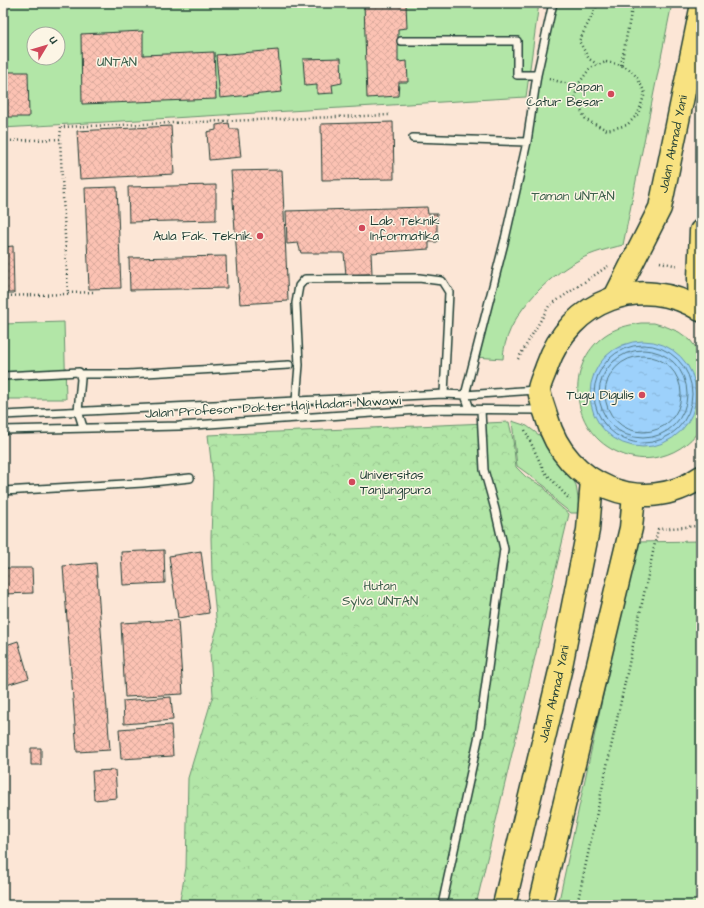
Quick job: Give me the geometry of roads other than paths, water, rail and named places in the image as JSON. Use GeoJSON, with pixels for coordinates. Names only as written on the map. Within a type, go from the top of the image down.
{"type":"FeatureCollection","features":[{"type":"Feature","properties":{"kind":"highway","name":"Jalan Ahmad Yani"},"geometry":{"type":"LineString","coordinates":[[615,297],[660,208],[701,9]]}},
{"type":"Feature","properties":{"kind":"highway"},"geometry":{"type":"LineString","coordinates":[[701,231],[699,278],[701,310],[673,297],[644,292],[615,297],[589,309],[567,328],[552,353],[542,400],[550,430],[561,450],[575,467],[592,480],[612,490],[634,495],[663,494],[691,484],[701,477]]}},
{"type":"Feature","properties":{"kind":"highway","name":"Jalan Ahmad Yani"},"geometry":{"type":"LineString","coordinates":[[504,905],[560,670],[588,530],[592,480]]}},
{"type":"Feature","properties":{"kind":"highway"},"geometry":{"type":"LineString","coordinates":[[540,905],[631,528],[634,495]]}},
{"type":"Feature","properties":{"kind":"lane"},"geometry":{"type":"LineString","coordinates":[[470,410],[465,395],[503,247],[527,142],[537,75],[553,3]]}},
{"type":"Feature","properties":{"kind":"lane"},"geometry":{"type":"LineString","coordinates":[[401,41],[517,41],[517,75],[537,75]]}},
{"type":"Feature","properties":{"kind":"lane"},"geometry":{"type":"LineString","coordinates":[[413,138],[527,142]]}},
{"type":"Feature","properties":{"kind":"lane"},"geometry":{"type":"LineString","coordinates":[[303,418],[296,401],[299,365],[296,303],[299,286],[305,279],[419,278],[442,281],[449,292],[444,394]]}},
{"type":"Feature","properties":{"kind":"lane"},"geometry":{"type":"LineString","coordinates":[[3,376],[79,372],[81,374],[128,374],[289,364]]}},
{"type":"Feature","properties":{"kind":"lane"},"geometry":{"type":"LineString","coordinates":[[81,374],[78,411],[83,427]]}},
{"type":"Feature","properties":{"kind":"lane","name":"Jalan Profesor Dokter Haji Hadari Nawawi"},"geometry":{"type":"LineString","coordinates":[[3,415],[444,394],[542,400]]}},
{"type":"Feature","properties":{"kind":"lane","name":"Jalan Profesor Dokter Haji Hadari Nawawi"},"geometry":{"type":"LineString","coordinates":[[3,430],[179,426],[433,409],[480,410],[542,400]]}},
{"type":"Feature","properties":{"kind":"lane"},"geometry":{"type":"LineString","coordinates":[[442,905],[479,735],[504,549],[484,470],[480,410]]}},
{"type":"Feature","properties":{"kind":"lane"},"geometry":{"type":"LineString","coordinates":[[3,491],[190,478]]}},
{"type":"Feature","properties":{"kind":"water"},"geometry":{"type":"Polygon","coordinates":[[[643,341],[663,345],[681,356],[692,374],[696,394],[692,414],[681,432],[663,443],[643,447],[623,443],[605,432],[594,414],[590,394],[594,374],[605,356],[623,345],[643,341]]]}},
{"type":"Feature","properties":{"kind":"place","name":"Papan Catur Besar"},"geometry":{"type":"Point","coordinates":[611,94]}},
{"type":"Feature","properties":{"kind":"place","name":"Lab. Teknik Informatika"},"geometry":{"type":"Point","coordinates":[362,228]}},
{"type":"Feature","properties":{"kind":"place","name":"Aula Fak. Teknik"},"geometry":{"type":"Point","coordinates":[260,236]}},
{"type":"Feature","properties":{"kind":"place","name":"Tugu Digulis"},"geometry":{"type":"Point","coordinates":[642,395]}},
{"type":"Feature","properties":{"kind":"place","name":"Universitas Tanjungpura"},"geometry":{"type":"Point","coordinates":[352,482]}},
{"type":"Feature","properties":{"kind":"park label","name":"UNTAN"},"geometry":{"type":"Point","coordinates":[117,62]}},
{"type":"Feature","properties":{"kind":"park label","name":"Taman UNTAN"},"geometry":{"type":"Point","coordinates":[573,196]}},
{"type":"Feature","properties":{"kind":"park label","name":"Hutan Sylva UNTAN"},"geometry":{"type":"Point","coordinates":[380,594]}}]}
